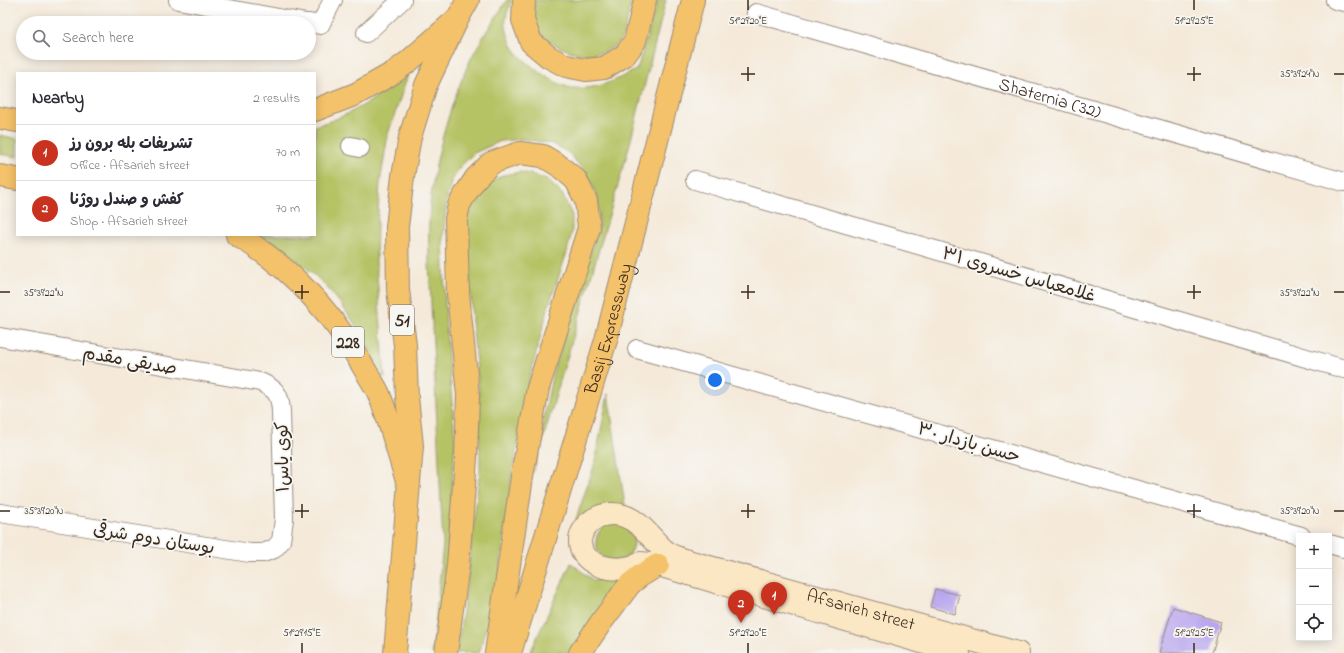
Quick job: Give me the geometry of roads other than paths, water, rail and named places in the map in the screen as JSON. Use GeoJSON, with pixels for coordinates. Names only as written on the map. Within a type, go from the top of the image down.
{"type":"FeatureCollection","features":[{"type":"Feature","properties":{"kind":"main road"},"geometry":{"type":"LineString","coordinates":[[524,0],[523,20],[531,42],[549,57],[566,66],[586,70],[604,68],[625,55],[634,41],[645,0]]}},
{"type":"Feature","properties":{"kind":"main road","name":"Basij Expressway"},"geometry":{"type":"LineString","coordinates":[[510,653],[606,340],[693,0]]}},
{"type":"Feature","properties":{"kind":"main road"},"geometry":{"type":"LineString","coordinates":[[316,110],[356,94],[393,73],[409,61],[463,9]]}},
{"type":"Feature","properties":{"kind":"main road","name":"51"},"geometry":{"type":"LineString","coordinates":[[395,653],[412,446],[405,345],[398,290],[397,227],[403,176],[410,137],[426,85],[463,9]]}},
{"type":"Feature","properties":{"kind":"main road"},"geometry":{"type":"LineString","coordinates":[[0,118],[16,121]]}},
{"type":"Feature","properties":{"kind":"main road"},"geometry":{"type":"LineString","coordinates":[[446,653],[458,565],[466,458],[468,395],[458,293],[456,219],[459,205],[476,178],[491,163],[520,153],[543,156],[558,165],[576,180],[586,201],[589,228],[538,388],[523,470],[496,653]]}},
{"type":"Feature","properties":{"kind":"main road"},"geometry":{"type":"LineString","coordinates":[[0,176],[16,179]]}},
{"type":"Feature","properties":{"kind":"main road","name":"228"},"geometry":{"type":"LineString","coordinates":[[239,236],[253,245],[293,276],[330,316],[349,343],[377,391],[408,484]]}},
{"type":"Feature","properties":{"kind":"main road","name":"Afsarieh street"},"geometry":{"type":"LineString","coordinates":[[959,653],[658,565],[640,563],[632,567],[606,568],[584,556],[580,547],[581,537],[584,528],[590,520],[602,515],[615,514],[625,516],[640,525],[666,552],[681,559],[1018,653]]}},
{"type":"Feature","properties":{"kind":"main road"},"geometry":{"type":"LineString","coordinates":[[580,653],[630,584],[658,565]]}},
{"type":"Feature","properties":{"kind":"street"},"geometry":{"type":"LineString","coordinates":[[178,0],[267,16]]}},
{"type":"Feature","properties":{"kind":"street"},"geometry":{"type":"LineString","coordinates":[[316,19],[333,0]]}},
{"type":"Feature","properties":{"kind":"street"},"geometry":{"type":"LineString","coordinates":[[366,32],[402,0]]}},
{"type":"Feature","properties":{"kind":"street"},"geometry":{"type":"LineString","coordinates":[[1335,0],[1344,2]]}},
{"type":"Feature","properties":{"kind":"street","name":"Shaternia (32)"},"geometry":{"type":"LineString","coordinates":[[756,13],[1344,182]]}},
{"type":"Feature","properties":{"kind":"street","name":"غلامعباس خسروی ۳۱"},"geometry":{"type":"LineString","coordinates":[[695,180],[1344,369]]}},
{"type":"Feature","properties":{"kind":"street","name":"صدیقی مقدم"},"geometry":{"type":"LineString","coordinates":[[0,337],[260,382]]}},
{"type":"Feature","properties":{"kind":"street","name":"حسن بازدار ۳۰"},"geometry":{"type":"LineString","coordinates":[[637,349],[1296,535]]}},
{"type":"Feature","properties":{"kind":"street","name":"کوی یاس۱"},"geometry":{"type":"LineString","coordinates":[[260,382],[272,388],[280,398],[284,519],[281,541]]}},
{"type":"Feature","properties":{"kind":"street","name":"بوستان دوم شرقی"},"geometry":{"type":"LineString","coordinates":[[0,513],[250,553],[263,553],[274,549],[281,541]]}},
{"type":"Feature","properties":{"kind":"street"},"geometry":{"type":"LineString","coordinates":[[1332,545],[1344,548]]}},
{"type":"Feature","properties":{"kind":"place","name":"تشریفات بله برون رز"},"geometry":{"type":"Point","coordinates":[774,615]}},
{"type":"Feature","properties":{"kind":"place","name":"کفش و صندل روژنا"},"geometry":{"type":"Point","coordinates":[741,623]}}]}
